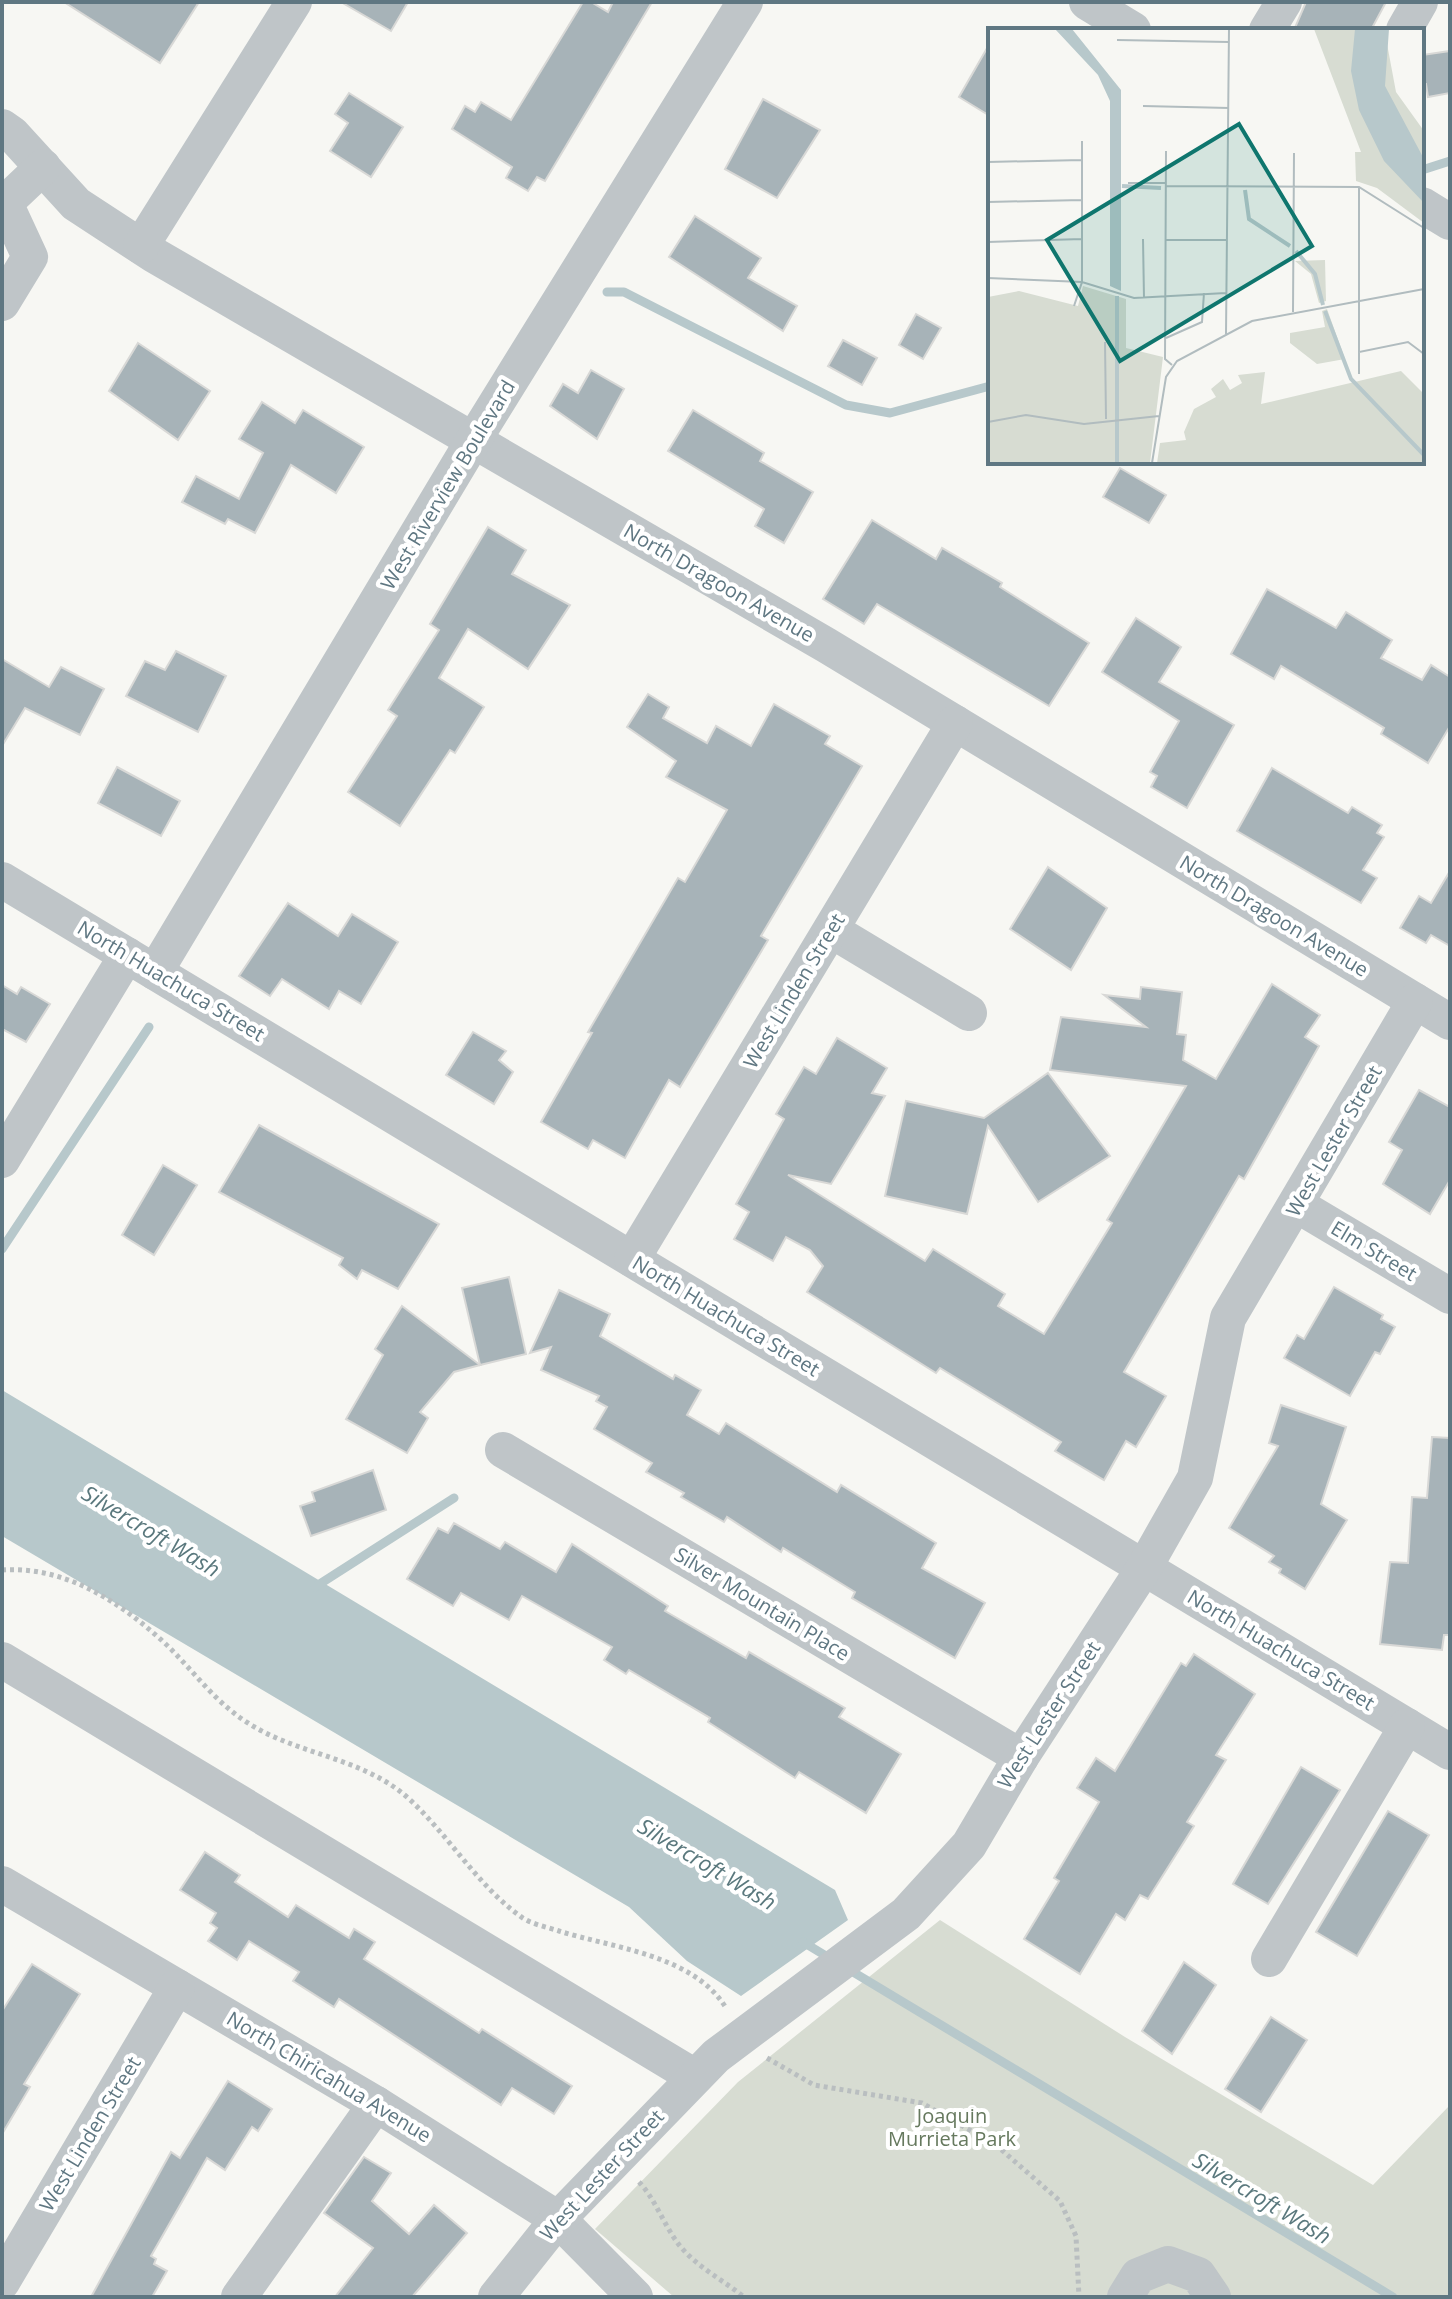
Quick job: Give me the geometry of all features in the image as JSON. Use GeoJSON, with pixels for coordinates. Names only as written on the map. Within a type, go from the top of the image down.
{"type":"FeatureCollection","features":[{"type":"Feature","properties":{"kind":"street"},"geometry":{"type":"LineString","coordinates":[[141,246],[294,2]]}},
{"type":"Feature","properties":{"kind":"street","name":"West Riverview Boulevard"},"geometry":{"type":"LineString","coordinates":[[2,1160],[141,964],[473,441],[745,2]]}},
{"type":"Feature","properties":{"kind":"street"},"geometry":{"type":"LineString","coordinates":[[1087,2],[1130,28]]}},
{"type":"Feature","properties":{"kind":"street"},"geometry":{"type":"LineString","coordinates":[[1268,28],[1284,2]]}},
{"type":"Feature","properties":{"kind":"street"},"geometry":{"type":"LineString","coordinates":[[1405,28],[1420,2]]}},
{"type":"Feature","properties":{"kind":"street","name":"North Dragoon Avenue"},"geometry":{"type":"LineString","coordinates":[[2,127],[76,204],[141,246],[955,723],[1450,1022]]}},
{"type":"Feature","properties":{"kind":"street"},"geometry":{"type":"LineString","coordinates":[[2,303],[30,257],[5,203],[43,167]]}},
{"type":"Feature","properties":{"kind":"street"},"geometry":{"type":"LineString","coordinates":[[1424,206],[1450,222]]}},
{"type":"Feature","properties":{"kind":"street","name":"West Linden Street"},"geometry":{"type":"LineString","coordinates":[[632,1259],[955,723]]}},
{"type":"Feature","properties":{"kind":"street","name":"North Huachuca Street"},"geometry":{"type":"LineString","coordinates":[[2,880],[1450,1752]]}},
{"type":"Feature","properties":{"kind":"street"},"geometry":{"type":"LineString","coordinates":[[831,930],[969,1013]]}},
{"type":"Feature","properties":{"kind":"street","name":"West Lester Street"},"geometry":{"type":"LineString","coordinates":[[496,2297],[558,2219],[695,2077],[795,1995],[906,1914],[969,1845],[1021,1757],[1144,1568],[1195,1478],[1228,1318],[1415,1001]]}},
{"type":"Feature","properties":{"kind":"street","name":"Elm Street"},"geometry":{"type":"LineString","coordinates":[[1297,1205],[1450,1296]]}},
{"type":"Feature","properties":{"kind":"street","name":"Silver Mountain Place"},"geometry":{"type":"LineString","coordinates":[[503,1450],[1021,1757]]}},
{"type":"Feature","properties":{"kind":"street"},"geometry":{"type":"LineString","coordinates":[[2,1660],[695,2077]]}},
{"type":"Feature","properties":{"kind":"street"},"geometry":{"type":"LineString","coordinates":[[1269,1959],[1407,1726]]}},
{"type":"Feature","properties":{"kind":"street","name":"North Chiricahua Avenue"},"geometry":{"type":"LineString","coordinates":[[4,1891],[177,1987],[376,2104],[558,2219],[635,2297]]}},
{"type":"Feature","properties":{"kind":"street","name":"West Linden Street"},"geometry":{"type":"LineString","coordinates":[[2,2282],[177,1987]]}},
{"type":"Feature","properties":{"kind":"street"},"geometry":{"type":"LineString","coordinates":[[239,2297],[376,2104]]}},
{"type":"Feature","properties":{"kind":"street"},"geometry":{"type":"LineString","coordinates":[[1125,2297],[1138,2276],[1168,2264],[1198,2275],[1213,2297]]}},
{"type":"Feature","properties":{"kind":"path"},"geometry":{"type":"LineString","coordinates":[[2,1570],[29,1568],[61,1575],[97,1594],[159,1638],[210,1694],[245,1721],[284,1743],[340,1759],[384,1780],[408,1798],[523,1919],[664,1960],[693,1976],[721,2000],[743,2036],[775,2065],[814,2085],[922,2103],[996,2145],[1060,2201],[1076,2236],[1079,2297]]}},
{"type":"Feature","properties":{"kind":"path"},"geometry":{"type":"LineString","coordinates":[[616,2159],[649,2193],[680,2246],[703,2268],[744,2297]]}},
{"type":"Feature","properties":{"kind":"green space","name":"Joaquin Murrieta Park"},"geometry":{"type":"Polygon","coordinates":[[[940,1920],[1125,2037],[1373,2185],[1450,2105],[1450,2297],[674,2297],[595,2229],[738,2082],[940,1920]]]}},
{"type":"Feature","properties":{"kind":"water"},"geometry":{"type":"Polygon","coordinates":[[[2,1390],[835,1890],[848,1920],[741,1996],[687,1961],[629,1907],[2,1536],[2,1390]]]}},
{"type":"Feature","properties":{"kind":"building"},"geometry":{"type":"Polygon","coordinates":[[[64,2],[199,2],[160,63],[64,2]]]}},
{"type":"Feature","properties":{"kind":"building"},"geometry":{"type":"Polygon","coordinates":[[[341,2],[408,2],[391,31],[341,2]]]}},
{"type":"Feature","properties":{"kind":"building"},"geometry":{"type":"Polygon","coordinates":[[[583,2],[591,2],[608,12],[613,2],[652,2],[545,181],[537,177],[528,191],[506,178],[512,167],[452,129],[465,106],[475,112],[481,102],[511,120],[583,2]]]}},
{"type":"Feature","properties":{"kind":"building"},"geometry":{"type":"Polygon","coordinates":[[[1306,2],[1386,2],[1372,28],[1295,28],[1306,2]]]}},
{"type":"Feature","properties":{"kind":"building"},"geometry":{"type":"Polygon","coordinates":[[[988,46],[988,115],[959,97],[988,46]]]}},
{"type":"Feature","properties":{"kind":"building"},"geometry":{"type":"Polygon","coordinates":[[[1450,51],[1450,93],[1428,97],[1424,84],[1424,55],[1450,51]]]}},
{"type":"Feature","properties":{"kind":"building"},"geometry":{"type":"Polygon","coordinates":[[[349,93],[403,127],[371,177],[330,151],[348,123],[335,114],[349,93]]]}},
{"type":"Feature","properties":{"kind":"building"},"geometry":{"type":"Polygon","coordinates":[[[763,99],[820,130],[777,198],[725,169],[763,99]]]}},
{"type":"Feature","properties":{"kind":"building"},"geometry":{"type":"Polygon","coordinates":[[[695,216],[761,258],[748,278],[797,306],[783,331],[669,257],[695,216]]]}},
{"type":"Feature","properties":{"kind":"building"},"geometry":{"type":"Polygon","coordinates":[[[916,314],[941,328],[923,359],[899,345],[916,314]]]}},
{"type":"Feature","properties":{"kind":"building"},"geometry":{"type":"Polygon","coordinates":[[[843,340],[877,358],[862,385],[828,366],[843,340]]]}},
{"type":"Feature","properties":{"kind":"building"},"geometry":{"type":"Polygon","coordinates":[[[138,343],[210,391],[178,440],[109,391],[138,343]]]}},
{"type":"Feature","properties":{"kind":"building"},"geometry":{"type":"Polygon","coordinates":[[[591,370],[624,389],[597,439],[550,406],[563,384],[578,393],[591,370]]]}},
{"type":"Feature","properties":{"kind":"building"},"geometry":{"type":"Polygon","coordinates":[[[262,402],[295,423],[303,410],[364,447],[336,493],[291,465],[255,533],[228,519],[225,524],[182,502],[196,476],[239,499],[263,453],[239,439],[262,402]]]}},
{"type":"Feature","properties":{"kind":"building"},"geometry":{"type":"Polygon","coordinates":[[[693,410],[764,453],[760,461],[813,492],[784,543],[755,526],[764,509],[668,451],[693,410]]]}},
{"type":"Feature","properties":{"kind":"building"},"geometry":{"type":"Polygon","coordinates":[[[1120,468],[1166,495],[1149,523],[1103,497],[1120,468]]]}},
{"type":"Feature","properties":{"kind":"building"},"geometry":{"type":"Polygon","coordinates":[[[872,520],[936,559],[942,548],[1002,583],[1000,587],[1089,643],[1049,706],[877,604],[864,624],[823,599],[872,520]]]}},
{"type":"Feature","properties":{"kind":"building"},"geometry":{"type":"Polygon","coordinates":[[[488,527],[526,550],[512,574],[570,605],[528,669],[468,629],[439,678],[484,707],[455,753],[450,750],[400,826],[348,792],[397,716],[388,710],[439,630],[430,624],[488,527]]]}},
{"type":"Feature","properties":{"kind":"building"},"geometry":{"type":"Polygon","coordinates":[[[1267,589],[1336,628],[1346,612],[1392,640],[1381,658],[1422,680],[1431,665],[1450,677],[1450,726],[1428,763],[1381,734],[1384,728],[1281,666],[1274,679],[1231,654],[1267,589]]]}},
{"type":"Feature","properties":{"kind":"building"},"geometry":{"type":"Polygon","coordinates":[[[1136,618],[1181,647],[1159,682],[1234,725],[1187,808],[1151,787],[1157,776],[1150,772],[1179,721],[1102,672],[1136,618]]]}},
{"type":"Feature","properties":{"kind":"building"},"geometry":{"type":"Polygon","coordinates":[[[176,651],[226,676],[198,732],[126,696],[145,661],[165,670],[176,651]]]}},
{"type":"Feature","properties":{"kind":"building"},"geometry":{"type":"Polygon","coordinates":[[[2,659],[49,687],[61,667],[104,689],[80,735],[25,708],[2,746],[2,659]]]}},
{"type":"Feature","properties":{"kind":"building"},"geometry":{"type":"Polygon","coordinates":[[[648,694],[669,707],[663,718],[707,743],[716,726],[751,746],[774,704],[830,736],[825,744],[862,766],[761,936],[768,940],[680,1087],[669,1080],[625,1158],[593,1140],[588,1149],[541,1122],[592,1033],[588,1032],[678,878],[685,882],[727,810],[666,777],[676,761],[627,727],[648,694]]]}},
{"type":"Feature","properties":{"kind":"building"},"geometry":{"type":"Polygon","coordinates":[[[117,767],[180,801],[161,836],[98,803],[117,767]]]}},
{"type":"Feature","properties":{"kind":"building"},"geometry":{"type":"Polygon","coordinates":[[[1272,768],[1348,813],[1352,807],[1382,825],[1377,833],[1384,837],[1363,870],[1377,878],[1361,903],[1237,831],[1272,768]]]}},
{"type":"Feature","properties":{"kind":"building"},"geometry":{"type":"Polygon","coordinates":[[[1048,867],[1107,908],[1071,970],[1010,929],[1048,867]]]}},
{"type":"Feature","properties":{"kind":"building"},"geometry":{"type":"Polygon","coordinates":[[[1450,871],[1450,946],[1431,935],[1426,943],[1400,928],[1419,896],[1431,903],[1450,871]]]}},
{"type":"Feature","properties":{"kind":"building"},"geometry":{"type":"Polygon","coordinates":[[[288,903],[338,936],[352,914],[398,942],[361,1004],[339,991],[329,1009],[282,979],[270,996],[239,976],[288,903]]]}},
{"type":"Feature","properties":{"kind":"building"},"geometry":{"type":"Polygon","coordinates":[[[1272,984],[1320,1015],[1305,1037],[1319,1046],[1244,1179],[1239,1176],[1124,1372],[1166,1396],[1136,1447],[1126,1441],[1104,1480],[1055,1451],[1061,1442],[940,1368],[936,1373],[807,1292],[823,1266],[810,1250],[786,1237],[773,1261],[734,1239],[749,1212],[736,1204],[784,1119],[776,1114],[804,1067],[816,1074],[837,1038],[887,1068],[872,1093],[885,1096],[831,1184],[788,1175],[925,1261],[933,1249],[1005,1294],[998,1306],[1044,1334],[1112,1223],[1107,1220],[1186,1086],[1050,1070],[1061,1017],[1146,1027],[1104,995],[1140,999],[1141,987],[1182,992],[1177,1034],[1186,1035],[1183,1060],[1216,1079],[1272,984]]]}},
{"type":"Feature","properties":{"kind":"building"},"geometry":{"type":"Polygon","coordinates":[[[2,985],[17,994],[21,987],[50,1004],[26,1042],[2,1029],[2,985]]]}},
{"type":"Feature","properties":{"kind":"building"},"geometry":{"type":"Polygon","coordinates":[[[473,1032],[506,1051],[499,1060],[513,1072],[494,1104],[446,1075],[473,1032]]]}},
{"type":"Feature","properties":{"kind":"building"},"geometry":{"type":"Polygon","coordinates":[[[1048,1073],[1110,1156],[1038,1202],[988,1126],[967,1214],[885,1196],[906,1101],[984,1118],[1048,1073]]]}},
{"type":"Feature","properties":{"kind":"building"},"geometry":{"type":"Polygon","coordinates":[[[1419,1090],[1450,1107],[1450,1180],[1430,1214],[1383,1184],[1402,1150],[1389,1142],[1419,1090]]]}},
{"type":"Feature","properties":{"kind":"building"},"geometry":{"type":"Polygon","coordinates":[[[259,1125],[439,1224],[398,1289],[362,1270],[357,1279],[339,1265],[343,1258],[219,1192],[259,1125]]]}},
{"type":"Feature","properties":{"kind":"building"},"geometry":{"type":"Polygon","coordinates":[[[163,1165],[197,1185],[154,1255],[122,1235],[163,1165]]]}},
{"type":"Feature","properties":{"kind":"building"},"geometry":{"type":"Polygon","coordinates":[[[509,1277],[526,1354],[480,1365],[462,1288],[509,1277]]]}},
{"type":"Feature","properties":{"kind":"building"},"geometry":{"type":"Polygon","coordinates":[[[1334,1287],[1383,1315],[1381,1319],[1395,1327],[1380,1354],[1375,1352],[1350,1396],[1284,1358],[1297,1335],[1304,1339],[1334,1287]]]}},
{"type":"Feature","properties":{"kind":"building"},"geometry":{"type":"Polygon","coordinates":[[[559,1290],[610,1314],[600,1336],[673,1379],[675,1375],[701,1390],[687,1415],[719,1434],[726,1423],[837,1492],[841,1485],[936,1543],[922,1568],[985,1603],[955,1658],[852,1598],[855,1592],[783,1548],[781,1552],[727,1517],[724,1522],[681,1497],[684,1493],[646,1472],[652,1463],[594,1429],[607,1407],[596,1401],[599,1396],[541,1370],[551,1347],[530,1353],[559,1290]]]}},
{"type":"Feature","properties":{"kind":"building"},"geometry":{"type":"Polygon","coordinates":[[[402,1306],[480,1365],[454,1372],[420,1412],[428,1418],[407,1453],[346,1419],[383,1355],[375,1349],[402,1306]]]}},
{"type":"Feature","properties":{"kind":"building"},"geometry":{"type":"Polygon","coordinates":[[[1281,1405],[1346,1427],[1321,1504],[1347,1520],[1305,1589],[1279,1573],[1281,1569],[1269,1562],[1274,1556],[1229,1528],[1278,1446],[1269,1443],[1281,1405]]]}},
{"type":"Feature","properties":{"kind":"building"},"geometry":{"type":"Polygon","coordinates":[[[1432,1437],[1450,1438],[1450,1635],[1444,1635],[1442,1650],[1380,1644],[1390,1562],[1408,1563],[1412,1497],[1427,1498],[1432,1437]]]}},
{"type":"Feature","properties":{"kind":"building"},"geometry":{"type":"Polygon","coordinates":[[[373,1470],[386,1510],[311,1536],[300,1506],[315,1501],[312,1492],[373,1470]]]}},
{"type":"Feature","properties":{"kind":"building"},"geometry":{"type":"Polygon","coordinates":[[[454,1523],[500,1549],[505,1542],[556,1572],[572,1544],[668,1606],[665,1611],[746,1658],[749,1652],[845,1708],[839,1717],[901,1754],[866,1813],[799,1772],[795,1778],[708,1722],[710,1718],[629,1670],[626,1674],[604,1660],[612,1647],[522,1596],[509,1620],[461,1593],[453,1606],[407,1579],[438,1528],[448,1533],[454,1523]]]}},
{"type":"Feature","properties":{"kind":"building"},"geometry":{"type":"Polygon","coordinates":[[[1194,1654],[1255,1694],[1216,1755],[1226,1760],[1187,1822],[1194,1826],[1148,1899],[1140,1895],[1125,1920],[1116,1914],[1080,1974],[1024,1939],[1059,1881],[1054,1878],[1099,1802],[1077,1788],[1096,1758],[1115,1771],[1181,1663],[1186,1666],[1194,1654]]]}},
{"type":"Feature","properties":{"kind":"building"},"geometry":{"type":"Polygon","coordinates":[[[1301,1767],[1340,1790],[1268,1904],[1233,1884],[1301,1767]]]}},
{"type":"Feature","properties":{"kind":"building"},"geometry":{"type":"Polygon","coordinates":[[[1388,1811],[1429,1835],[1357,1956],[1316,1932],[1388,1811]]]}},
{"type":"Feature","properties":{"kind":"building"},"geometry":{"type":"Polygon","coordinates":[[[205,1852],[240,1875],[235,1882],[288,1917],[296,1905],[349,1938],[354,1929],[375,1942],[364,1959],[479,2033],[482,2029],[572,2086],[554,2114],[512,2088],[501,2105],[339,1999],[334,2007],[293,1981],[299,1972],[249,1941],[237,1960],[208,1941],[217,1928],[210,1923],[216,1913],[180,1890],[205,1852]]]}},
{"type":"Feature","properties":{"kind":"building"},"geometry":{"type":"Polygon","coordinates":[[[1184,1962],[1216,1985],[1172,2054],[1142,2031],[1184,1962]]]}},
{"type":"Feature","properties":{"kind":"building"},"geometry":{"type":"Polygon","coordinates":[[[32,1964],[80,1994],[24,2084],[30,2087],[2,2134],[2,2011],[32,1964]]]}},
{"type":"Feature","properties":{"kind":"building"},"geometry":{"type":"Polygon","coordinates":[[[1271,2017],[1307,2040],[1261,2112],[1225,2089],[1271,2017]]]}},
{"type":"Feature","properties":{"kind":"building"},"geometry":{"type":"Polygon","coordinates":[[[228,2081],[272,2109],[258,2131],[252,2127],[225,2170],[207,2158],[151,2256],[156,2259],[154,2264],[167,2271],[152,2297],[91,2297],[171,2152],[180,2158],[228,2081]]]}},
{"type":"Feature","properties":{"kind":"building"},"geometry":{"type":"Polygon","coordinates":[[[364,2157],[391,2173],[372,2201],[409,2234],[434,2205],[467,2233],[412,2297],[335,2297],[373,2248],[324,2213],[364,2157]]]}},
{"type":"Feature","properties":{"kind":"waterway"},"geometry":{"type":"LineString","coordinates":[[1424,169],[1450,161]]}},
{"type":"Feature","properties":{"kind":"waterway"},"geometry":{"type":"LineString","coordinates":[[607,292],[624,292],[846,405],[890,413],[988,387]]}},
{"type":"Feature","properties":{"kind":"waterway"},"geometry":{"type":"LineString","coordinates":[[2,1249],[149,1027]]}},
{"type":"Feature","properties":{"kind":"waterway"},"geometry":{"type":"LineString","coordinates":[[315,1587],[454,1498]]}},
{"type":"Feature","properties":{"kind":"waterway","name":"Silvercroft Wash"},"geometry":{"type":"LineString","coordinates":[[803,1942],[831,1959]]}},
{"type":"Feature","properties":{"kind":"waterway","name":"Silvercroft Wash"},"geometry":{"type":"LineString","coordinates":[[848,1969],[1393,2297]]}}]}
